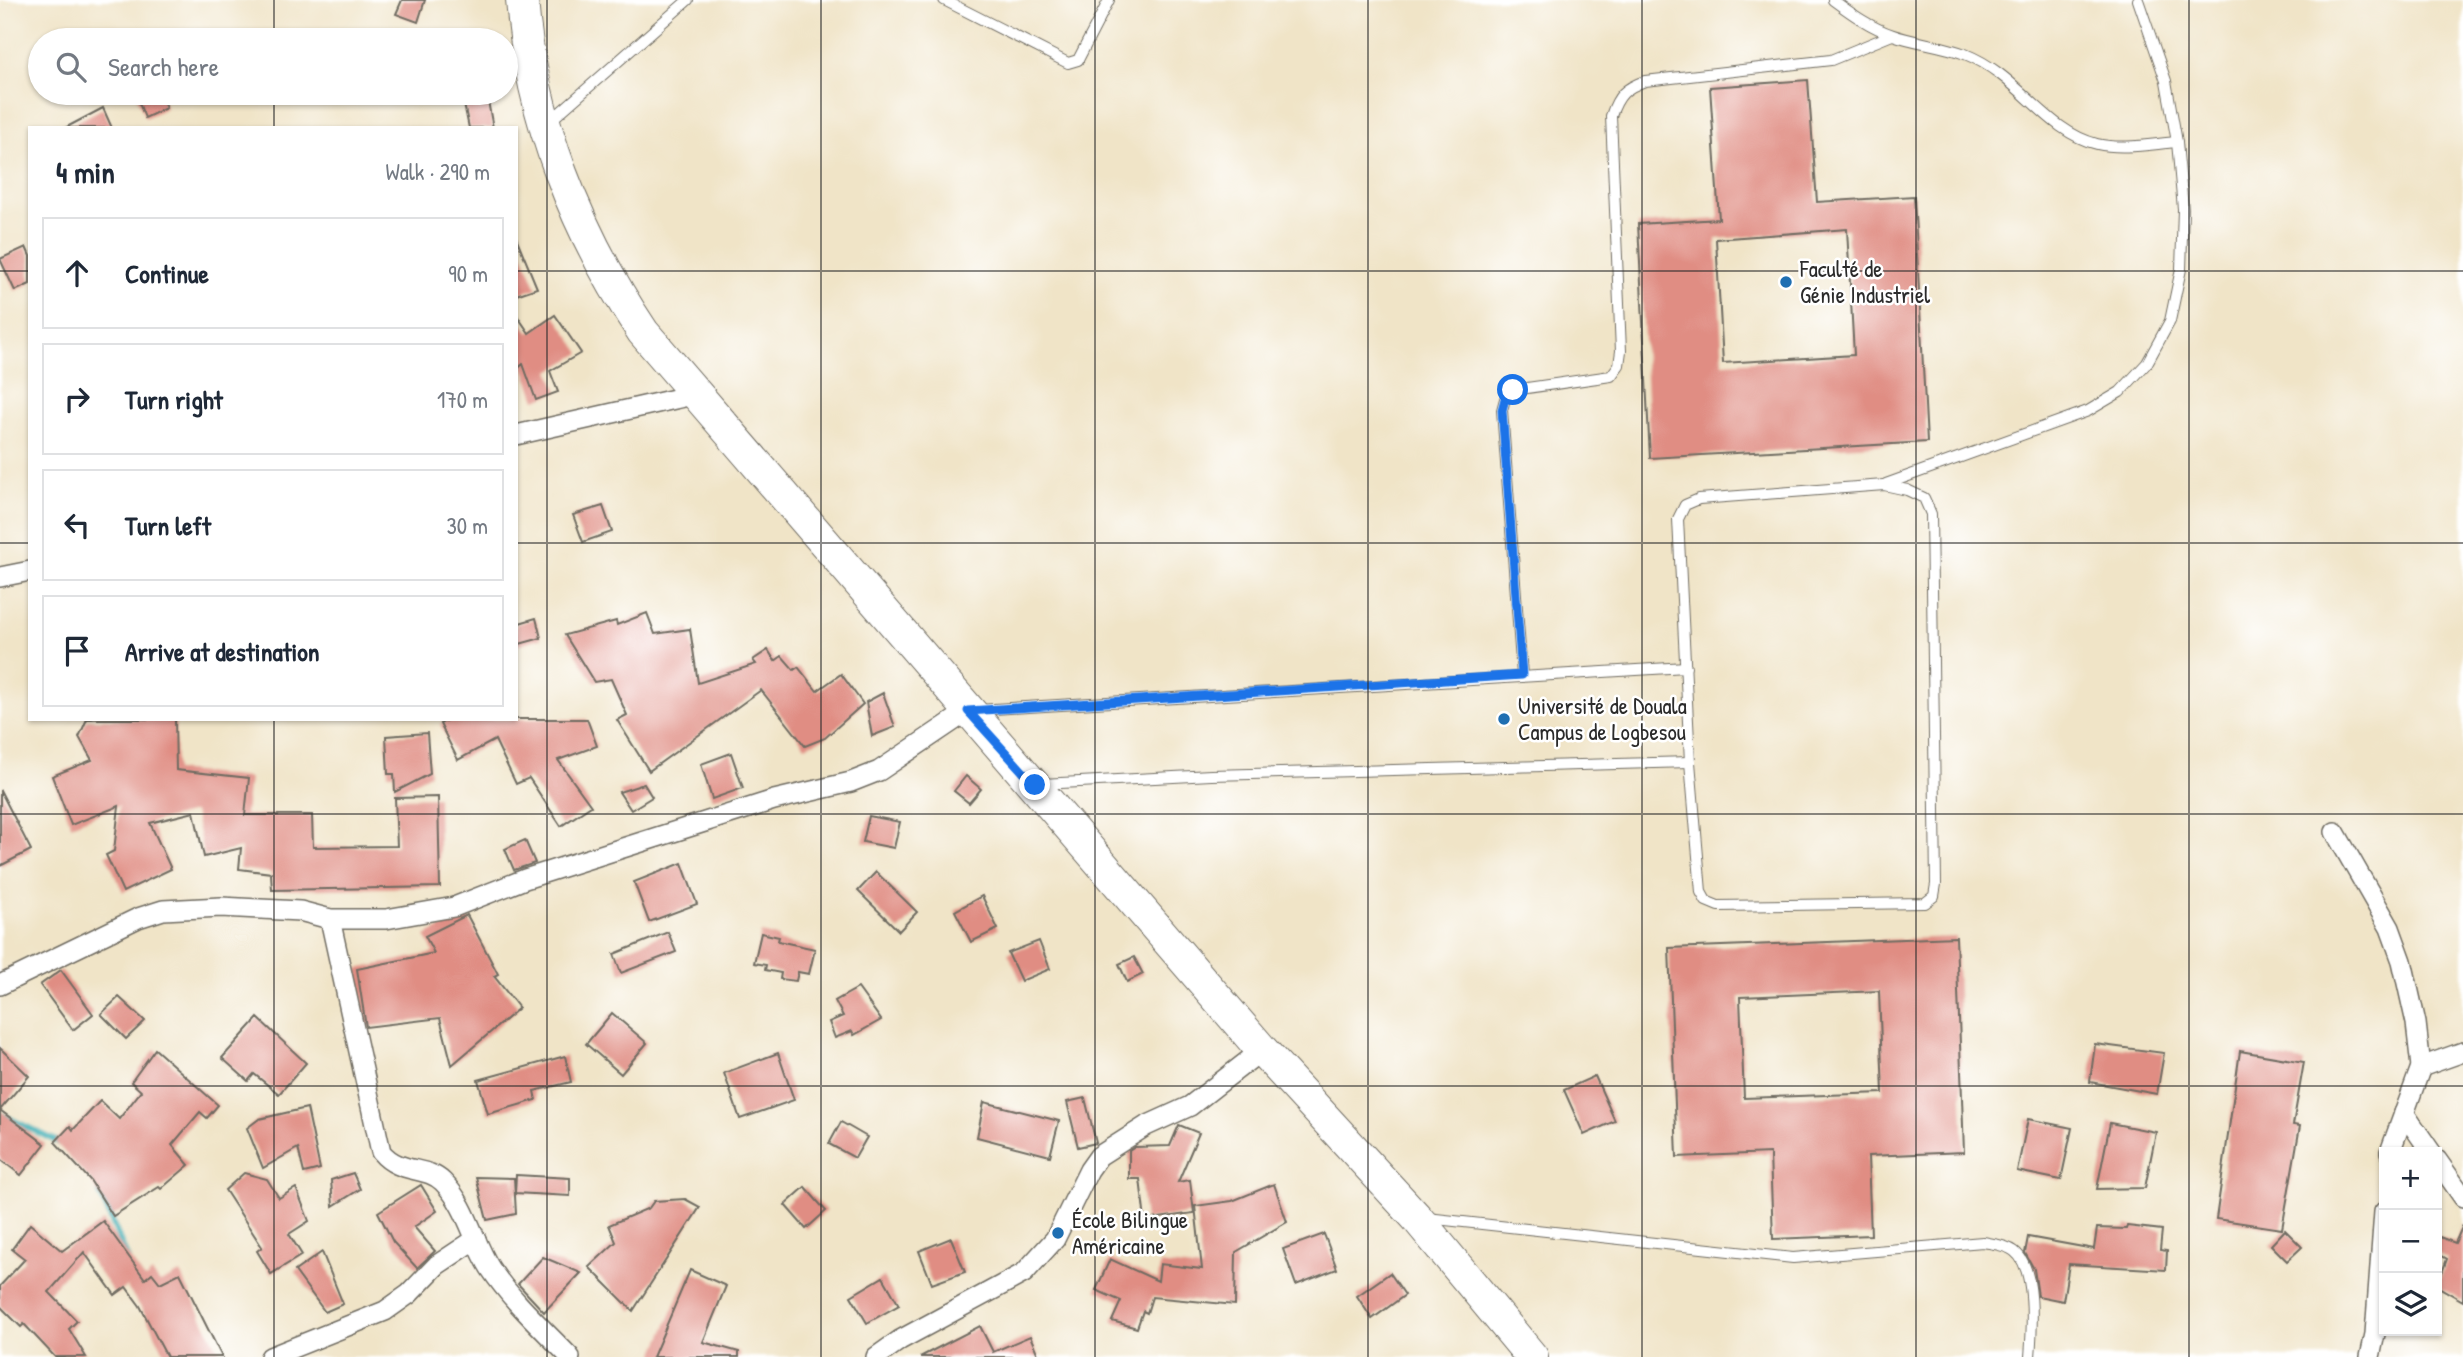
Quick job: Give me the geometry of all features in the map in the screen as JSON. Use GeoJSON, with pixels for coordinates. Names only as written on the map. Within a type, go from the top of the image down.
{"type":"FeatureCollection","features":[{"type":"Feature","properties":{"kind":"main road"},"geometry":{"type":"LineString","coordinates":[[522,0],[531,64],[563,179],[584,232],[611,284],[643,331],[1262,1050],[1416,1217],[1532,1357]]}},
{"type":"Feature","properties":{"kind":"street"},"geometry":{"type":"LineString","coordinates":[[518,435],[697,394]]}},
{"type":"Feature","properties":{"kind":"street"},"geometry":{"type":"LineString","coordinates":[[0,577],[28,571]]}},
{"type":"Feature","properties":{"kind":"street"},"geometry":{"type":"LineString","coordinates":[[0,985],[138,918],[163,910],[221,907],[300,911],[330,919],[386,919],[454,907],[525,879],[774,800],[850,782],[879,771],[968,711]]}},
{"type":"Feature","properties":{"kind":"street"},"geometry":{"type":"LineString","coordinates":[[2335,832],[2390,929],[2409,990],[2421,1067],[2392,1147]]}},
{"type":"Feature","properties":{"kind":"street"},"geometry":{"type":"LineString","coordinates":[[330,919],[381,1152],[390,1162],[441,1181],[466,1216],[488,1264],[508,1293],[570,1357]]}},
{"type":"Feature","properties":{"kind":"street"},"geometry":{"type":"LineString","coordinates":[[876,1357],[900,1340],[1024,1273],[1055,1240],[1089,1170],[1099,1156],[1109,1147],[1198,1100],[1262,1050]]}},
{"type":"Feature","properties":{"kind":"street"},"geometry":{"type":"LineString","coordinates":[[2421,1067],[2463,1052]]}},
{"type":"Feature","properties":{"kind":"street"},"geometry":{"type":"LineString","coordinates":[[2404,1113],[2428,1147]]}},
{"type":"Feature","properties":{"kind":"street"},"geometry":{"type":"LineString","coordinates":[[2442,1167],[2463,1198]]}},
{"type":"Feature","properties":{"kind":"street"},"geometry":{"type":"LineString","coordinates":[[270,1357],[385,1311],[409,1294],[438,1265],[476,1239]]}},
{"type":"Feature","properties":{"kind":"street"},"geometry":{"type":"LineString","coordinates":[[2370,1357],[2375,1334],[2380,1273]]}},
{"type":"Feature","properties":{"kind":"lane"},"geometry":{"type":"LineString","coordinates":[[546,124],[688,0]]}},
{"type":"Feature","properties":{"kind":"lane"},"geometry":{"type":"LineString","coordinates":[[944,0],[1068,63],[1078,60],[1110,0]]}},
{"type":"Feature","properties":{"kind":"lane"},"geometry":{"type":"LineString","coordinates":[[1833,0],[1867,24],[1892,35],[1965,54],[2000,73],[2054,122],[2075,136],[2098,144],[2121,147],[2177,142]]}},
{"type":"Feature","properties":{"kind":"lane"},"geometry":{"type":"LineString","coordinates":[[1884,485],[1907,490],[1924,498],[1931,513],[1936,884],[1934,897],[1925,903],[1718,906],[1706,901],[1701,892],[1690,762],[1678,519],[1685,505],[1699,499],[1884,485],[2088,411],[2120,392],[2147,363],[2170,321],[2181,270],[2183,209],[2177,142],[2166,81],[2138,0]]}},
{"type":"Feature","properties":{"kind":"lane"},"geometry":{"type":"LineString","coordinates":[[1522,675],[1502,410],[1505,399],[1513,390],[1611,376],[1619,365],[1621,351],[1611,116],[1617,98],[1628,88],[1645,81],[1831,60],[1892,35]]}},
{"type":"Feature","properties":{"kind":"lane"},"geometry":{"type":"LineString","coordinates":[[968,711],[1686,667]]}},
{"type":"Feature","properties":{"kind":"lane"},"geometry":{"type":"LineString","coordinates":[[1035,785],[1211,775],[1690,762]]}},
{"type":"Feature","properties":{"kind":"lane"},"geometry":{"type":"LineString","coordinates":[[1416,1217],[1793,1258],[1983,1242],[2000,1245],[2014,1251],[2025,1264],[2029,1279],[2030,1357]]}},
{"type":"Feature","properties":{"kind":"building"},"geometry":{"type":"Polygon","coordinates":[[[402,0],[425,0],[418,22],[396,14],[402,0]]]}},
{"type":"Feature","properties":{"kind":"building"},"geometry":{"type":"Polygon","coordinates":[[[1808,80],[1817,202],[1914,196],[1927,442],[1650,458],[1638,224],[1719,219],[1710,87],[1808,80]],[[1847,229],[1716,239],[1723,363],[1854,355],[1847,229]]]}},
{"type":"Feature","properties":{"kind":"building"},"geometry":{"type":"Polygon","coordinates":[[[140,105],[165,105],[166,108],[145,118],[140,105]]]}},
{"type":"Feature","properties":{"kind":"building"},"geometry":{"type":"Polygon","coordinates":[[[464,105],[489,105],[493,126],[469,126],[464,105]]]}},
{"type":"Feature","properties":{"kind":"building"},"geometry":{"type":"Polygon","coordinates":[[[103,108],[111,126],[69,126],[103,108]]]}},
{"type":"Feature","properties":{"kind":"building"},"geometry":{"type":"Polygon","coordinates":[[[518,242],[537,288],[518,294],[518,242]]]}},
{"type":"Feature","properties":{"kind":"building"},"geometry":{"type":"Polygon","coordinates":[[[26,247],[28,285],[15,291],[0,259],[26,247]]]}},
{"type":"Feature","properties":{"kind":"building"},"geometry":{"type":"Polygon","coordinates":[[[555,315],[581,353],[550,371],[558,392],[536,400],[523,364],[518,368],[518,317],[529,333],[555,315]]]}},
{"type":"Feature","properties":{"kind":"building"},"geometry":{"type":"Polygon","coordinates":[[[603,506],[612,532],[583,542],[573,515],[603,506]]]}},
{"type":"Feature","properties":{"kind":"building"},"geometry":{"type":"Polygon","coordinates":[[[647,613],[655,634],[690,629],[698,683],[756,664],[753,660],[768,650],[775,661],[782,656],[794,670],[798,667],[817,691],[841,674],[863,704],[825,738],[805,746],[761,690],[649,771],[617,720],[627,715],[611,679],[594,682],[565,635],[616,621],[617,625],[647,613]]]}},
{"type":"Feature","properties":{"kind":"building"},"geometry":{"type":"Polygon","coordinates":[[[536,618],[541,638],[518,644],[518,623],[536,618]]]}},
{"type":"Feature","properties":{"kind":"building"},"geometry":{"type":"Polygon","coordinates":[[[883,693],[895,727],[872,736],[866,702],[883,693]]]}},
{"type":"Feature","properties":{"kind":"building"},"geometry":{"type":"Polygon","coordinates":[[[587,719],[597,746],[558,760],[591,806],[561,826],[529,778],[516,784],[495,740],[458,760],[440,724],[445,721],[587,719]]]}},
{"type":"Feature","properties":{"kind":"building"},"geometry":{"type":"Polygon","coordinates":[[[86,721],[175,721],[176,770],[249,778],[245,815],[312,815],[313,847],[397,846],[395,798],[438,797],[440,887],[272,890],[271,873],[239,869],[241,848],[204,857],[194,812],[150,823],[171,869],[123,892],[106,855],[114,851],[119,806],[71,825],[52,776],[92,760],[79,737],[86,721]]]}},
{"type":"Feature","properties":{"kind":"building"},"geometry":{"type":"Polygon","coordinates":[[[427,733],[430,774],[395,792],[394,774],[388,774],[386,736],[427,733]]]}},
{"type":"Feature","properties":{"kind":"building"},"geometry":{"type":"Polygon","coordinates":[[[731,753],[743,788],[712,799],[701,764],[731,753]]]}},
{"type":"Feature","properties":{"kind":"building"},"geometry":{"type":"Polygon","coordinates":[[[966,776],[981,789],[969,803],[954,791],[966,776]]]}},
{"type":"Feature","properties":{"kind":"building"},"geometry":{"type":"Polygon","coordinates":[[[644,784],[652,797],[631,810],[619,792],[644,784]]]}},
{"type":"Feature","properties":{"kind":"building"},"geometry":{"type":"Polygon","coordinates":[[[0,790],[31,850],[0,866],[0,790]]]}},
{"type":"Feature","properties":{"kind":"building"},"geometry":{"type":"Polygon","coordinates":[[[869,816],[900,822],[894,848],[863,842],[869,816]]]}},
{"type":"Feature","properties":{"kind":"building"},"geometry":{"type":"Polygon","coordinates":[[[525,840],[535,863],[514,870],[505,849],[525,840]]]}},
{"type":"Feature","properties":{"kind":"building"},"geometry":{"type":"Polygon","coordinates":[[[682,863],[697,904],[649,922],[634,882],[682,863]]]}},
{"type":"Feature","properties":{"kind":"building"},"geometry":{"type":"Polygon","coordinates":[[[876,872],[917,912],[899,931],[858,891],[876,872]]]}},
{"type":"Feature","properties":{"kind":"building"},"geometry":{"type":"Polygon","coordinates":[[[982,896],[998,929],[971,942],[955,911],[982,896]]]}},
{"type":"Feature","properties":{"kind":"building"},"geometry":{"type":"Polygon","coordinates":[[[467,915],[498,974],[494,976],[519,1008],[452,1065],[440,1018],[366,1027],[357,969],[434,953],[425,936],[467,915]]]}},
{"type":"Feature","properties":{"kind":"building"},"geometry":{"type":"Polygon","coordinates":[[[668,932],[676,952],[621,973],[614,954],[668,932]]]}},
{"type":"Feature","properties":{"kind":"building"},"geometry":{"type":"Polygon","coordinates":[[[761,933],[779,937],[778,941],[815,949],[809,974],[798,972],[796,981],[780,979],[781,973],[765,970],[766,965],[754,963],[761,933]]]}},
{"type":"Feature","properties":{"kind":"building"},"geometry":{"type":"Polygon","coordinates":[[[1956,937],[1964,1152],[1868,1156],[1871,1235],[1773,1239],[1770,1153],[1677,1157],[1669,948],[1956,937]],[[1879,991],[1740,997],[1744,1098],[1883,1093],[1879,991]]]}},
{"type":"Feature","properties":{"kind":"building"},"geometry":{"type":"Polygon","coordinates":[[[1039,941],[1050,969],[1021,981],[1008,953],[1039,941]]]}},
{"type":"Feature","properties":{"kind":"building"},"geometry":{"type":"Polygon","coordinates":[[[1134,957],[1143,974],[1127,982],[1119,964],[1134,957]]]}},
{"type":"Feature","properties":{"kind":"building"},"geometry":{"type":"Polygon","coordinates":[[[61,970],[93,1014],[73,1030],[40,985],[61,970]]]}},
{"type":"Feature","properties":{"kind":"building"},"geometry":{"type":"Polygon","coordinates":[[[858,988],[881,1020],[854,1035],[852,1031],[835,1038],[829,1022],[843,1016],[835,1001],[858,988]]]}},
{"type":"Feature","properties":{"kind":"building"},"geometry":{"type":"Polygon","coordinates":[[[119,997],[145,1021],[126,1039],[101,1014],[119,997]]]}},
{"type":"Feature","properties":{"kind":"building"},"geometry":{"type":"Polygon","coordinates":[[[612,1013],[647,1043],[621,1074],[586,1044],[612,1013]]]}},
{"type":"Feature","properties":{"kind":"building"},"geometry":{"type":"Polygon","coordinates":[[[258,1018],[306,1063],[279,1094],[254,1074],[248,1081],[222,1058],[258,1018]]]}},
{"type":"Feature","properties":{"kind":"building"},"geometry":{"type":"Polygon","coordinates":[[[2095,1044],[2164,1053],[2157,1094],[2090,1082],[2095,1044]]]}},
{"type":"Feature","properties":{"kind":"building"},"geometry":{"type":"Polygon","coordinates":[[[0,1048],[29,1076],[0,1110],[0,1048]]]}},
{"type":"Feature","properties":{"kind":"building"},"geometry":{"type":"Polygon","coordinates":[[[155,1049],[218,1105],[207,1118],[200,1112],[172,1145],[189,1165],[161,1189],[159,1187],[113,1216],[90,1180],[55,1142],[70,1126],[73,1130],[100,1101],[119,1119],[141,1091],[131,1082],[155,1049]]]}},
{"type":"Feature","properties":{"kind":"building"},"geometry":{"type":"Polygon","coordinates":[[[2240,1051],[2304,1062],[2293,1125],[2300,1126],[2282,1229],[2216,1219],[2240,1051]]]}},
{"type":"Feature","properties":{"kind":"building"},"geometry":{"type":"Polygon","coordinates":[[[778,1053],[794,1100],[740,1119],[724,1073],[778,1053]]]}},
{"type":"Feature","properties":{"kind":"building"},"geometry":{"type":"Polygon","coordinates":[[[565,1056],[571,1082],[534,1091],[536,1100],[488,1114],[478,1080],[565,1056]]]}},
{"type":"Feature","properties":{"kind":"building"},"geometry":{"type":"Polygon","coordinates":[[[1595,1076],[1615,1121],[1584,1135],[1564,1090],[1595,1076]]]}},
{"type":"Feature","properties":{"kind":"building"},"geometry":{"type":"Polygon","coordinates":[[[1085,1098],[1096,1143],[1078,1147],[1067,1102],[1085,1098]]]}},
{"type":"Feature","properties":{"kind":"building"},"geometry":{"type":"Polygon","coordinates":[[[984,1102],[1059,1121],[1050,1156],[977,1137],[984,1102]]]}},
{"type":"Feature","properties":{"kind":"building"},"geometry":{"type":"Polygon","coordinates":[[[307,1108],[320,1169],[304,1173],[298,1148],[263,1168],[247,1128],[259,1119],[307,1108]]]}},
{"type":"Feature","properties":{"kind":"building"},"geometry":{"type":"Polygon","coordinates":[[[0,1110],[45,1144],[21,1175],[0,1159],[0,1110]]]}},
{"type":"Feature","properties":{"kind":"building"},"geometry":{"type":"Polygon","coordinates":[[[2028,1119],[2072,1128],[2061,1180],[2017,1171],[2028,1119]]]}},
{"type":"Feature","properties":{"kind":"building"},"geometry":{"type":"Polygon","coordinates":[[[841,1122],[867,1137],[855,1158],[829,1144],[841,1122]]]}},
{"type":"Feature","properties":{"kind":"building"},"geometry":{"type":"Polygon","coordinates":[[[2110,1123],[2156,1132],[2145,1188],[2097,1189],[2110,1123]]]}},
{"type":"Feature","properties":{"kind":"building"},"geometry":{"type":"Polygon","coordinates":[[[1179,1125],[1199,1133],[1178,1182],[1190,1180],[1194,1213],[1145,1220],[1140,1179],[1129,1179],[1129,1151],[1135,1147],[1170,1146],[1179,1125]]]}},
{"type":"Feature","properties":{"kind":"building"},"geometry":{"type":"Polygon","coordinates":[[[244,1173],[267,1179],[279,1198],[296,1188],[309,1221],[289,1234],[302,1255],[271,1274],[257,1251],[262,1247],[225,1190],[244,1173]]]}},
{"type":"Feature","properties":{"kind":"building"},"geometry":{"type":"Polygon","coordinates":[[[353,1173],[360,1189],[333,1206],[331,1180],[353,1173]]]}},
{"type":"Feature","properties":{"kind":"building"},"geometry":{"type":"Polygon","coordinates":[[[516,1175],[570,1178],[570,1196],[515,1193],[516,1175]]]}},
{"type":"Feature","properties":{"kind":"building"},"geometry":{"type":"Polygon","coordinates":[[[476,1177],[514,1178],[516,1214],[487,1220],[476,1177]]]}},
{"type":"Feature","properties":{"kind":"building"},"geometry":{"type":"Polygon","coordinates":[[[1274,1184],[1287,1222],[1236,1252],[1235,1305],[1152,1297],[1147,1313],[1143,1311],[1137,1328],[1112,1321],[1121,1301],[1096,1290],[1110,1259],[1158,1281],[1160,1264],[1202,1269],[1195,1206],[1232,1201],[1274,1184]]]}},
{"type":"Feature","properties":{"kind":"building"},"geometry":{"type":"Polygon","coordinates":[[[421,1185],[437,1211],[414,1227],[435,1251],[417,1268],[393,1242],[378,1212],[421,1185]]]}},
{"type":"Feature","properties":{"kind":"building"},"geometry":{"type":"Polygon","coordinates":[[[805,1187],[826,1211],[806,1229],[785,1205],[805,1187]]]}},
{"type":"Feature","properties":{"kind":"building"},"geometry":{"type":"Polygon","coordinates":[[[685,1199],[700,1207],[633,1311],[589,1267],[616,1242],[609,1225],[649,1208],[654,1201],[685,1199]]]}},
{"type":"Feature","properties":{"kind":"building"},"geometry":{"type":"Polygon","coordinates":[[[103,1221],[145,1279],[152,1273],[160,1283],[180,1273],[222,1357],[167,1357],[140,1306],[126,1287],[115,1295],[84,1252],[49,1292],[77,1321],[69,1329],[86,1357],[55,1357],[24,1324],[21,1327],[0,1306],[0,1286],[25,1259],[12,1249],[30,1224],[62,1251],[103,1221]]]}},
{"type":"Feature","properties":{"kind":"building"},"geometry":{"type":"Polygon","coordinates":[[[2463,1225],[2463,1301],[2442,1289],[2442,1272],[2447,1259],[2442,1256],[2442,1238],[2455,1243],[2463,1225]]]}},
{"type":"Feature","properties":{"kind":"building"},"geometry":{"type":"Polygon","coordinates":[[[2127,1226],[2162,1230],[2160,1250],[2167,1251],[2166,1270],[2069,1264],[2063,1301],[2038,1296],[2034,1269],[2025,1253],[2028,1237],[2094,1249],[2097,1228],[2126,1229],[2127,1226]]]}},
{"type":"Feature","properties":{"kind":"building"},"geometry":{"type":"Polygon","coordinates":[[[2285,1230],[2302,1247],[2287,1261],[2271,1245],[2285,1230]]]}},
{"type":"Feature","properties":{"kind":"building"},"geometry":{"type":"Polygon","coordinates":[[[1324,1234],[1337,1269],[1296,1285],[1283,1249],[1324,1234]]]}},
{"type":"Feature","properties":{"kind":"building"},"geometry":{"type":"Polygon","coordinates":[[[951,1238],[965,1272],[932,1284],[919,1251],[951,1238]]]}},
{"type":"Feature","properties":{"kind":"building"},"geometry":{"type":"Polygon","coordinates":[[[322,1252],[343,1304],[325,1312],[295,1271],[322,1252]]]}},
{"type":"Feature","properties":{"kind":"building"},"geometry":{"type":"Polygon","coordinates":[[[543,1257],[581,1273],[544,1312],[518,1284],[543,1257]]]}},
{"type":"Feature","properties":{"kind":"building"},"geometry":{"type":"Polygon","coordinates":[[[690,1270],[726,1286],[703,1342],[739,1352],[739,1357],[653,1357],[690,1270]]]}},
{"type":"Feature","properties":{"kind":"building"},"geometry":{"type":"Polygon","coordinates":[[[1390,1273],[1405,1295],[1372,1319],[1357,1296],[1390,1273]]]}},
{"type":"Feature","properties":{"kind":"building"},"geometry":{"type":"Polygon","coordinates":[[[883,1277],[899,1305],[867,1323],[851,1296],[883,1277]]]}},
{"type":"Feature","properties":{"kind":"building"},"geometry":{"type":"Polygon","coordinates":[[[980,1326],[993,1352],[1030,1336],[1039,1357],[920,1357],[980,1326]]]}},
{"type":"Feature","properties":{"kind":"waterway"},"geometry":{"type":"LineString","coordinates":[[0,1114],[62,1144]]}},
{"type":"Feature","properties":{"kind":"waterway"},"geometry":{"type":"LineString","coordinates":[[100,1193],[128,1260]]}},
{"type":"Feature","properties":{"kind":"place","name":"Faculté de Génie Industriel"},"geometry":{"type":"Point","coordinates":[1786,282]}},
{"type":"Feature","properties":{"kind":"place","name":"Université de Douala Campus de Logbesou"},"geometry":{"type":"Point","coordinates":[1504,719]}},
{"type":"Feature","properties":{"kind":"place","name":"École Bilingue Américaine"},"geometry":{"type":"Point","coordinates":[1058,1233]}},
{"type":"Feature","properties":{"kind":"route"},"geometry":{"type":"LineString","coordinates":[[1035,785],[968,711],[1522,675],[1502,410],[1505,399],[1513,390]]}}]}
